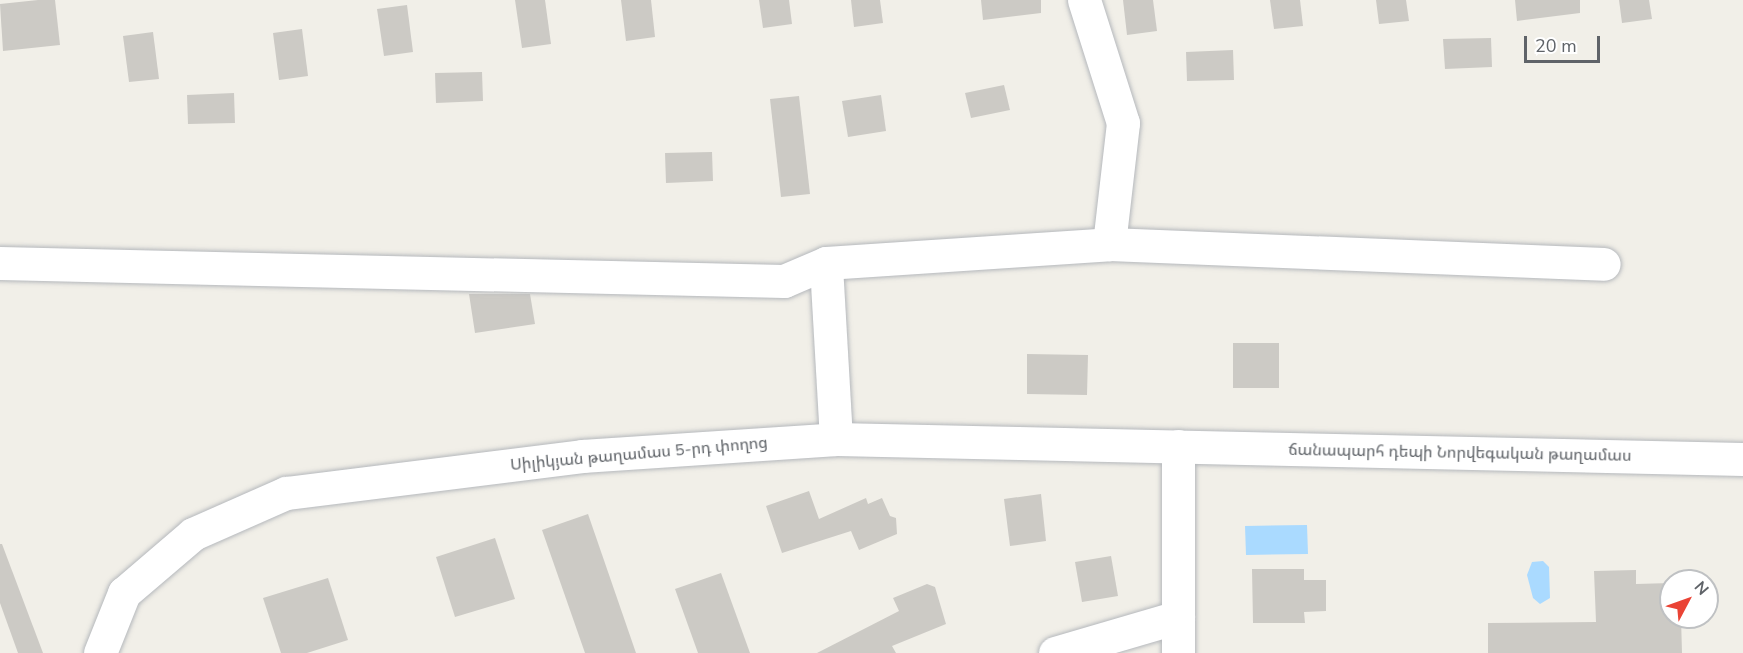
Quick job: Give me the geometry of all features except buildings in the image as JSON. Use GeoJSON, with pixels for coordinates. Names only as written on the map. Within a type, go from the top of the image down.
{"type":"FeatureCollection","features":[{"type":"Feature","properties":{"kind":"street"},"geometry":{"type":"LineString","coordinates":[[1084,0],[1123,123],[1108,244]]}},
{"type":"Feature","properties":{"kind":"street"},"geometry":{"type":"LineString","coordinates":[[0,263],[784,281],[826,263],[1108,244],[1604,264]]}},
{"type":"Feature","properties":{"kind":"street"},"geometry":{"type":"LineString","coordinates":[[826,263],[836,439]]}},
{"type":"Feature","properties":{"kind":"street","name":"Սիլիկյան թաղամաս 5-րդ փողոց"},"geometry":{"type":"LineString","coordinates":[[100,653],[124,593],[193,534],[286,493],[582,456],[836,439],[1178,446]]}},
{"type":"Feature","properties":{"kind":"street"},"geometry":{"type":"LineString","coordinates":[[1178,446],[1178,653]]}},
{"type":"Feature","properties":{"kind":"street","name":"ճանապարհ դեպի Նորվեգական թաղամաս"},"geometry":{"type":"LineString","coordinates":[[1178,446],[1743,459]]}},
{"type":"Feature","properties":{"kind":"street"},"geometry":{"type":"LineString","coordinates":[[1054,653],[1179,617]]}},
{"type":"Feature","properties":{"kind":"water"},"geometry":{"type":"Polygon","coordinates":[[[1307,525],[1308,554],[1246,555],[1245,526],[1307,525]]]}},
{"type":"Feature","properties":{"kind":"water"},"geometry":{"type":"Polygon","coordinates":[[[1543,561],[1549,567],[1550,598],[1540,604],[1533,598],[1527,575],[1532,562],[1543,561]]]}}]}
